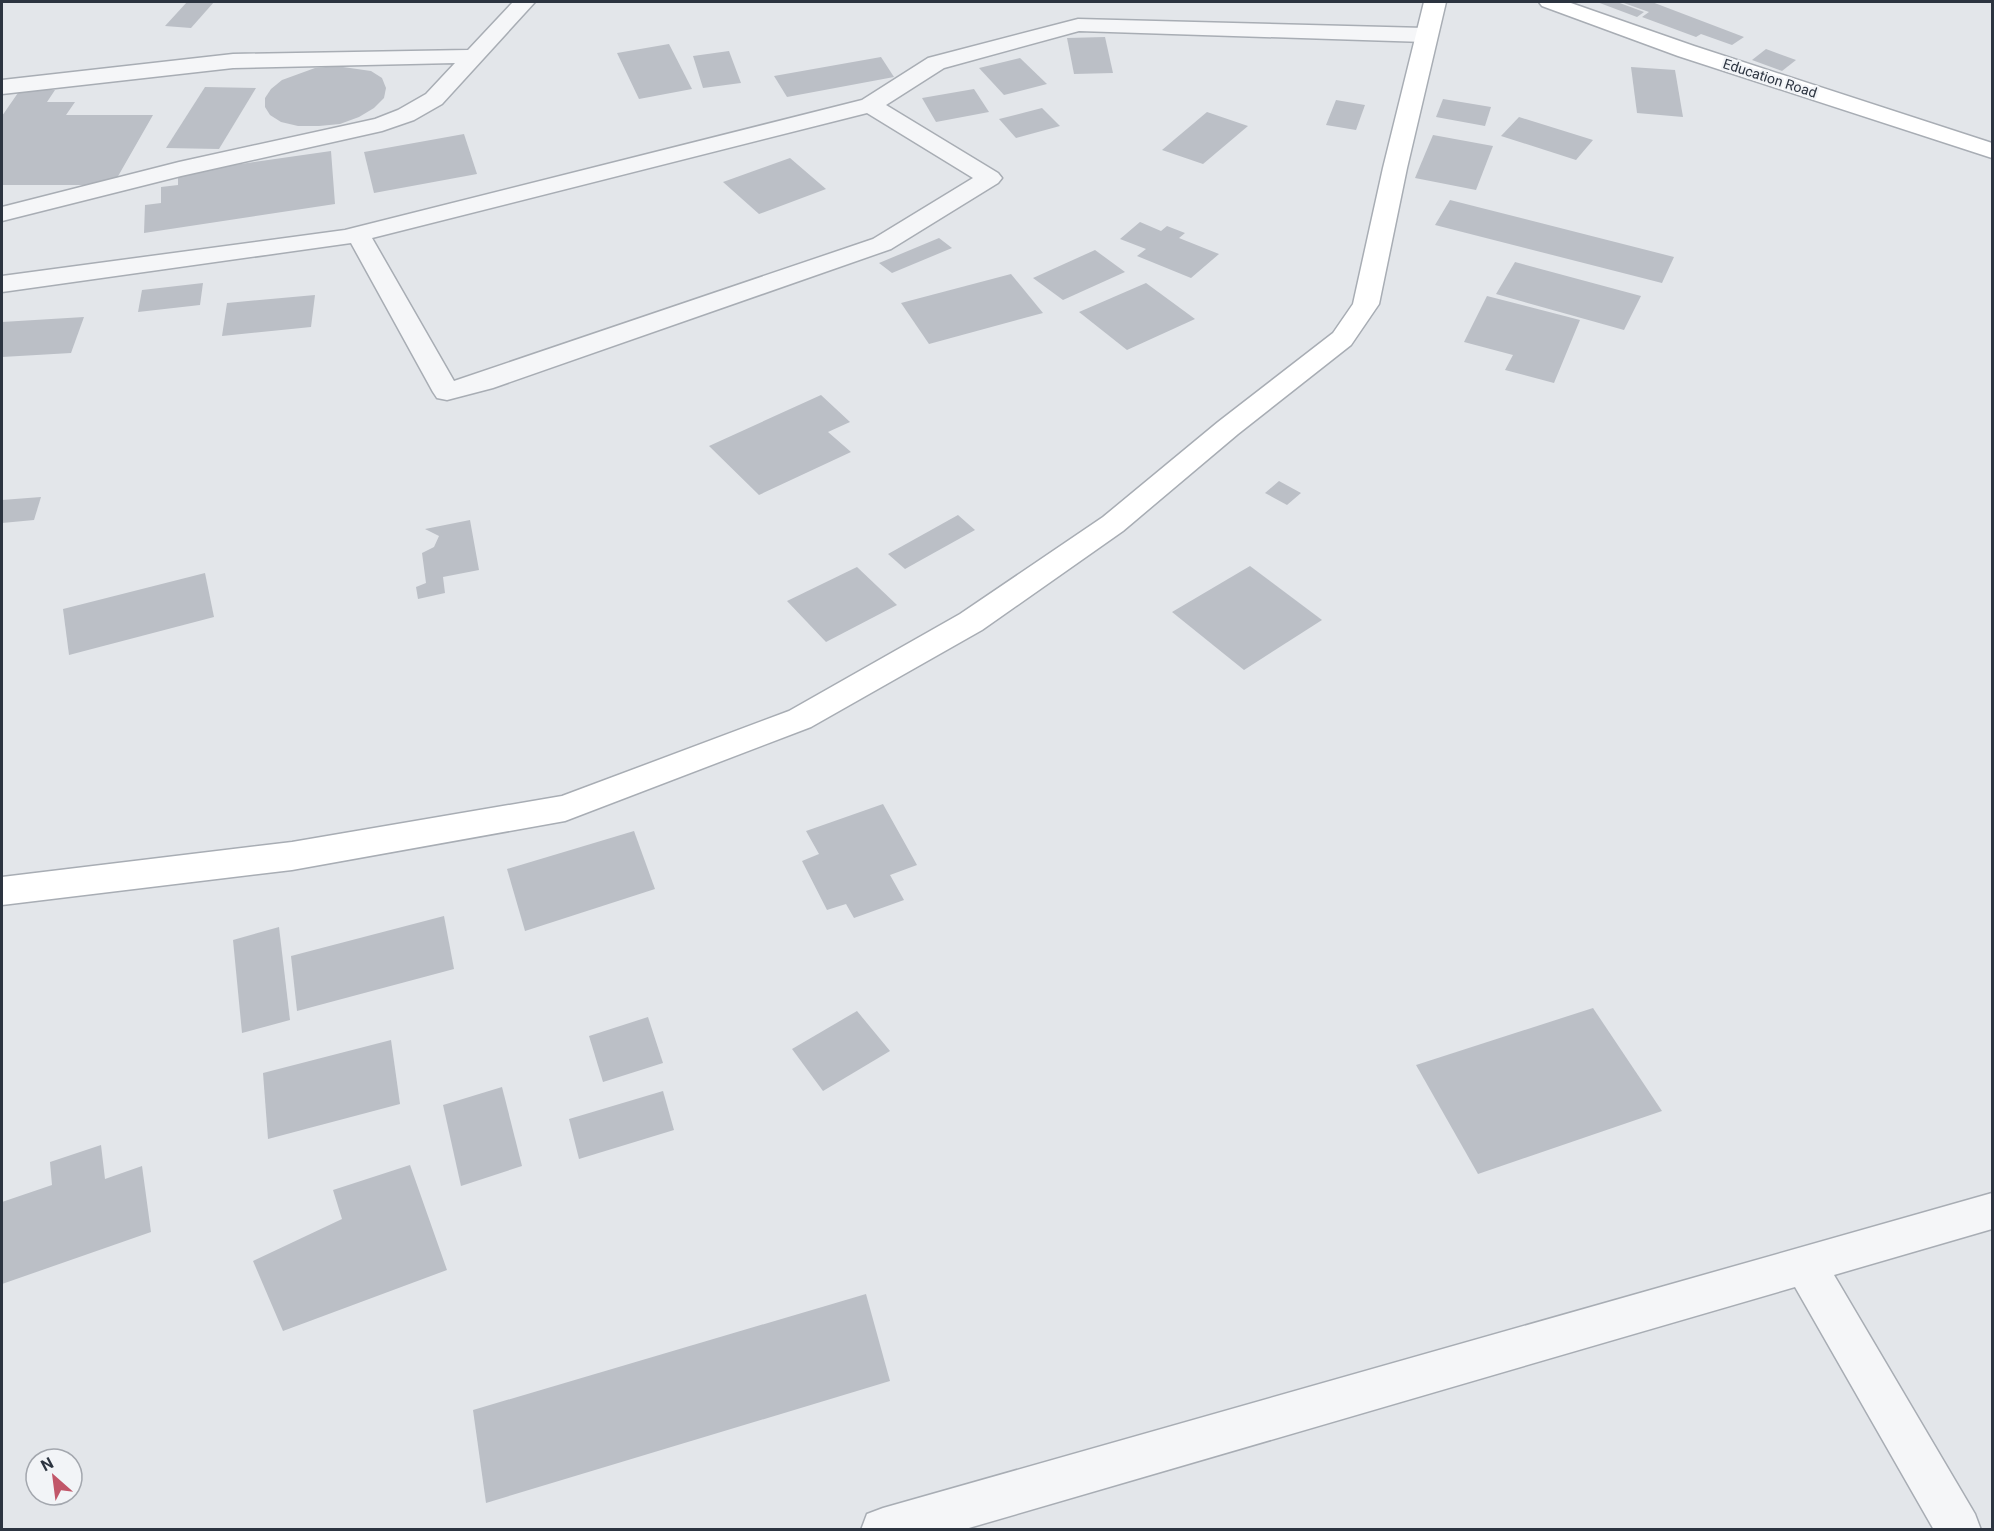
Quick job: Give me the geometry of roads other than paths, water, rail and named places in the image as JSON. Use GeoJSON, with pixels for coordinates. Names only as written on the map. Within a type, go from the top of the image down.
{"type":"FeatureCollection","features":[{"type":"Feature","properties":{"kind":"street"},"geometry":{"type":"LineString","coordinates":[[2,214],[179,169],[382,124],[406,115],[434,99],[524,2]]}},
{"type":"Feature","properties":{"kind":"street"},"geometry":{"type":"LineString","coordinates":[[2,891],[292,856],[565,808],[800,719],[971,622],[1113,524],[1228,428],[1342,339],[1366,304],[1425,35],[1435,2]]}},
{"type":"Feature","properties":{"kind":"street","name":"Education Road"},"geometry":{"type":"LineString","coordinates":[[1549,2],[1686,51],[1992,151]]}},
{"type":"Feature","properties":{"kind":"street"},"geometry":{"type":"LineString","coordinates":[[2,284],[358,234],[870,105],[936,63],[1078,25],[1425,35]]}},
{"type":"Feature","properties":{"kind":"street"},"geometry":{"type":"LineString","coordinates":[[2,87],[233,61],[472,56]]}},
{"type":"Feature","properties":{"kind":"street"},"geometry":{"type":"LineString","coordinates":[[358,234],[447,392],[882,244],[990,178],[870,105]]}},
{"type":"Feature","properties":{"kind":"street"},"geometry":{"type":"LineString","coordinates":[[883,1530],[1992,1211]]}},
{"type":"Feature","properties":{"kind":"street"},"geometry":{"type":"LineString","coordinates":[[1805,1265],[1959,1530]]}}]}
